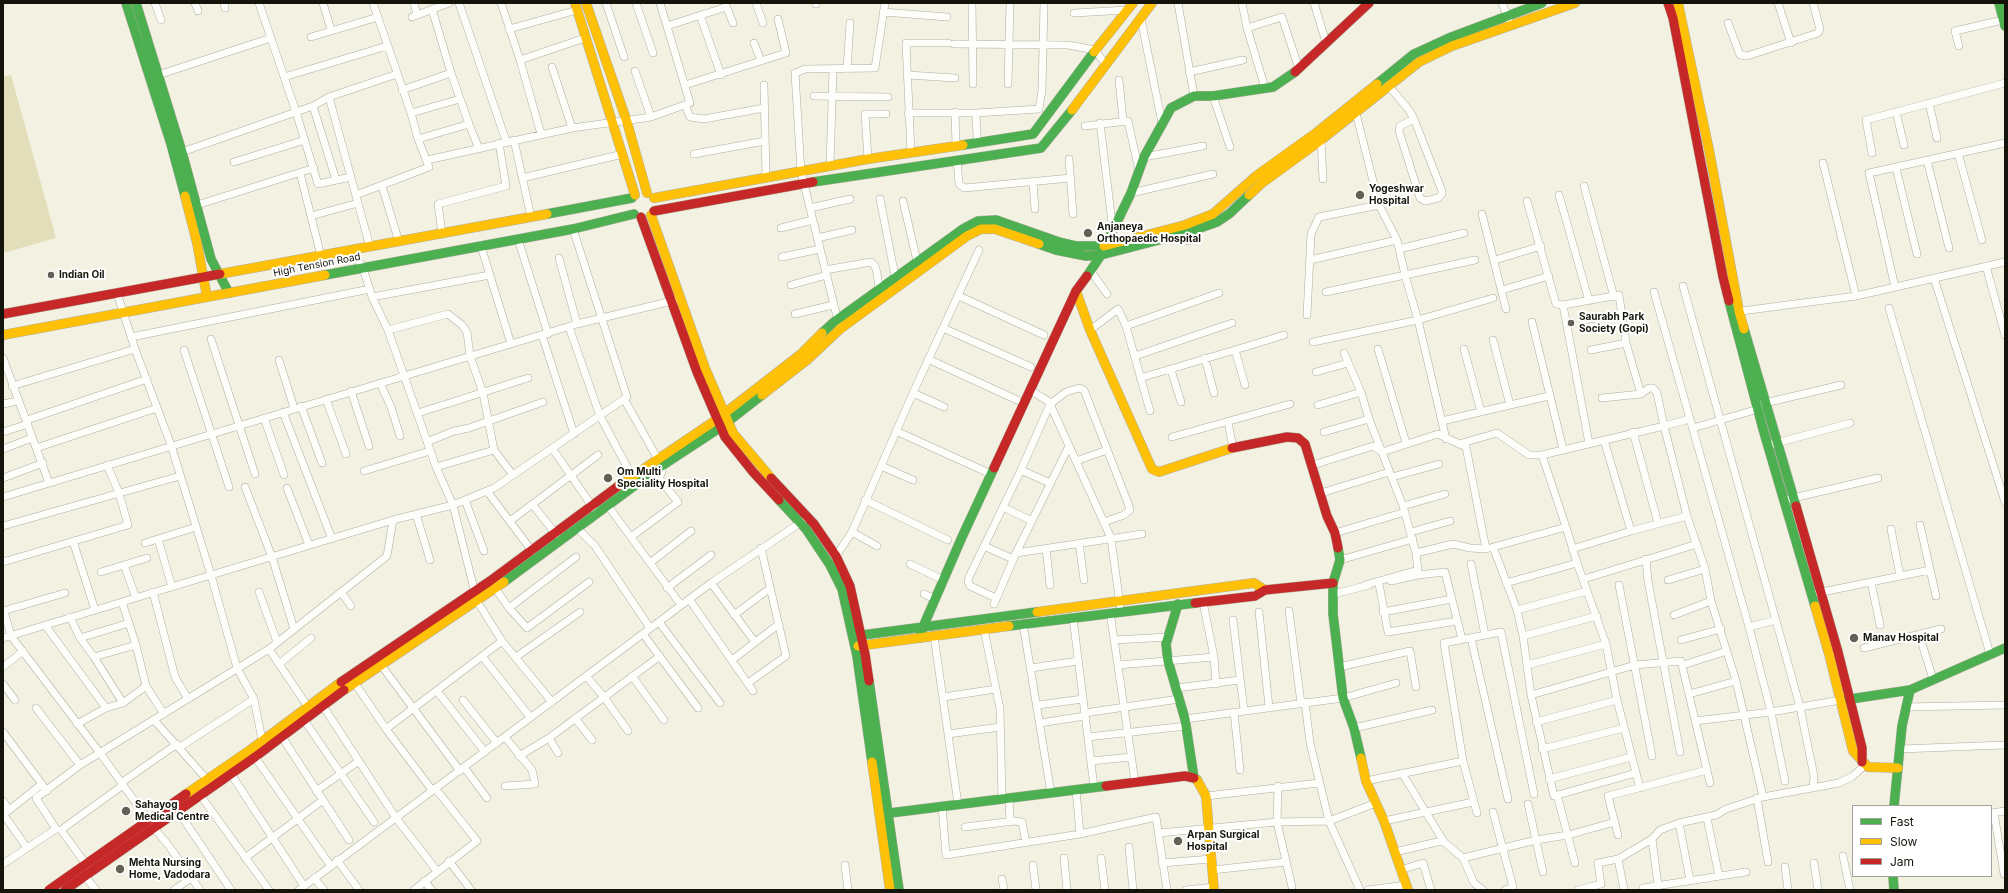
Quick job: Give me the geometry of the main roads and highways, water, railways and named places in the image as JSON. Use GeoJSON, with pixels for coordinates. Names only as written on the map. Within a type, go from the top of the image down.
{"type":"FeatureCollection","features":[{"type":"Feature","properties":{"kind":"place","name":"Yogeshwar Hospital"},"geometry":{"type":"Point","coordinates":[1360,195]}},
{"type":"Feature","properties":{"kind":"place","name":"Anjaneya Orthopaedic Hospital"},"geometry":{"type":"Point","coordinates":[1088,233]}},
{"type":"Feature","properties":{"kind":"place","name":"Indian Oil"},"geometry":{"type":"Point","coordinates":[51,275]}},
{"type":"Feature","properties":{"kind":"place","name":"Saurabh Park Society (Gopi)"},"geometry":{"type":"Point","coordinates":[1571,323]}},
{"type":"Feature","properties":{"kind":"place","name":"Om Multi Speciality Hospital"},"geometry":{"type":"Point","coordinates":[608,478]}},
{"type":"Feature","properties":{"kind":"place","name":"Manav Hospital"},"geometry":{"type":"Point","coordinates":[1854,638]}},
{"type":"Feature","properties":{"kind":"place","name":"Sahayog Medical Centre"},"geometry":{"type":"Point","coordinates":[126,811]}},
{"type":"Feature","properties":{"kind":"place","name":"Arpan Surgical Hospital"},"geometry":{"type":"Point","coordinates":[1178,841]}},
{"type":"Feature","properties":{"kind":"place","name":"Mehta Nursing Home, Vadodara"},"geometry":{"type":"Point","coordinates":[120,869]}}]}
